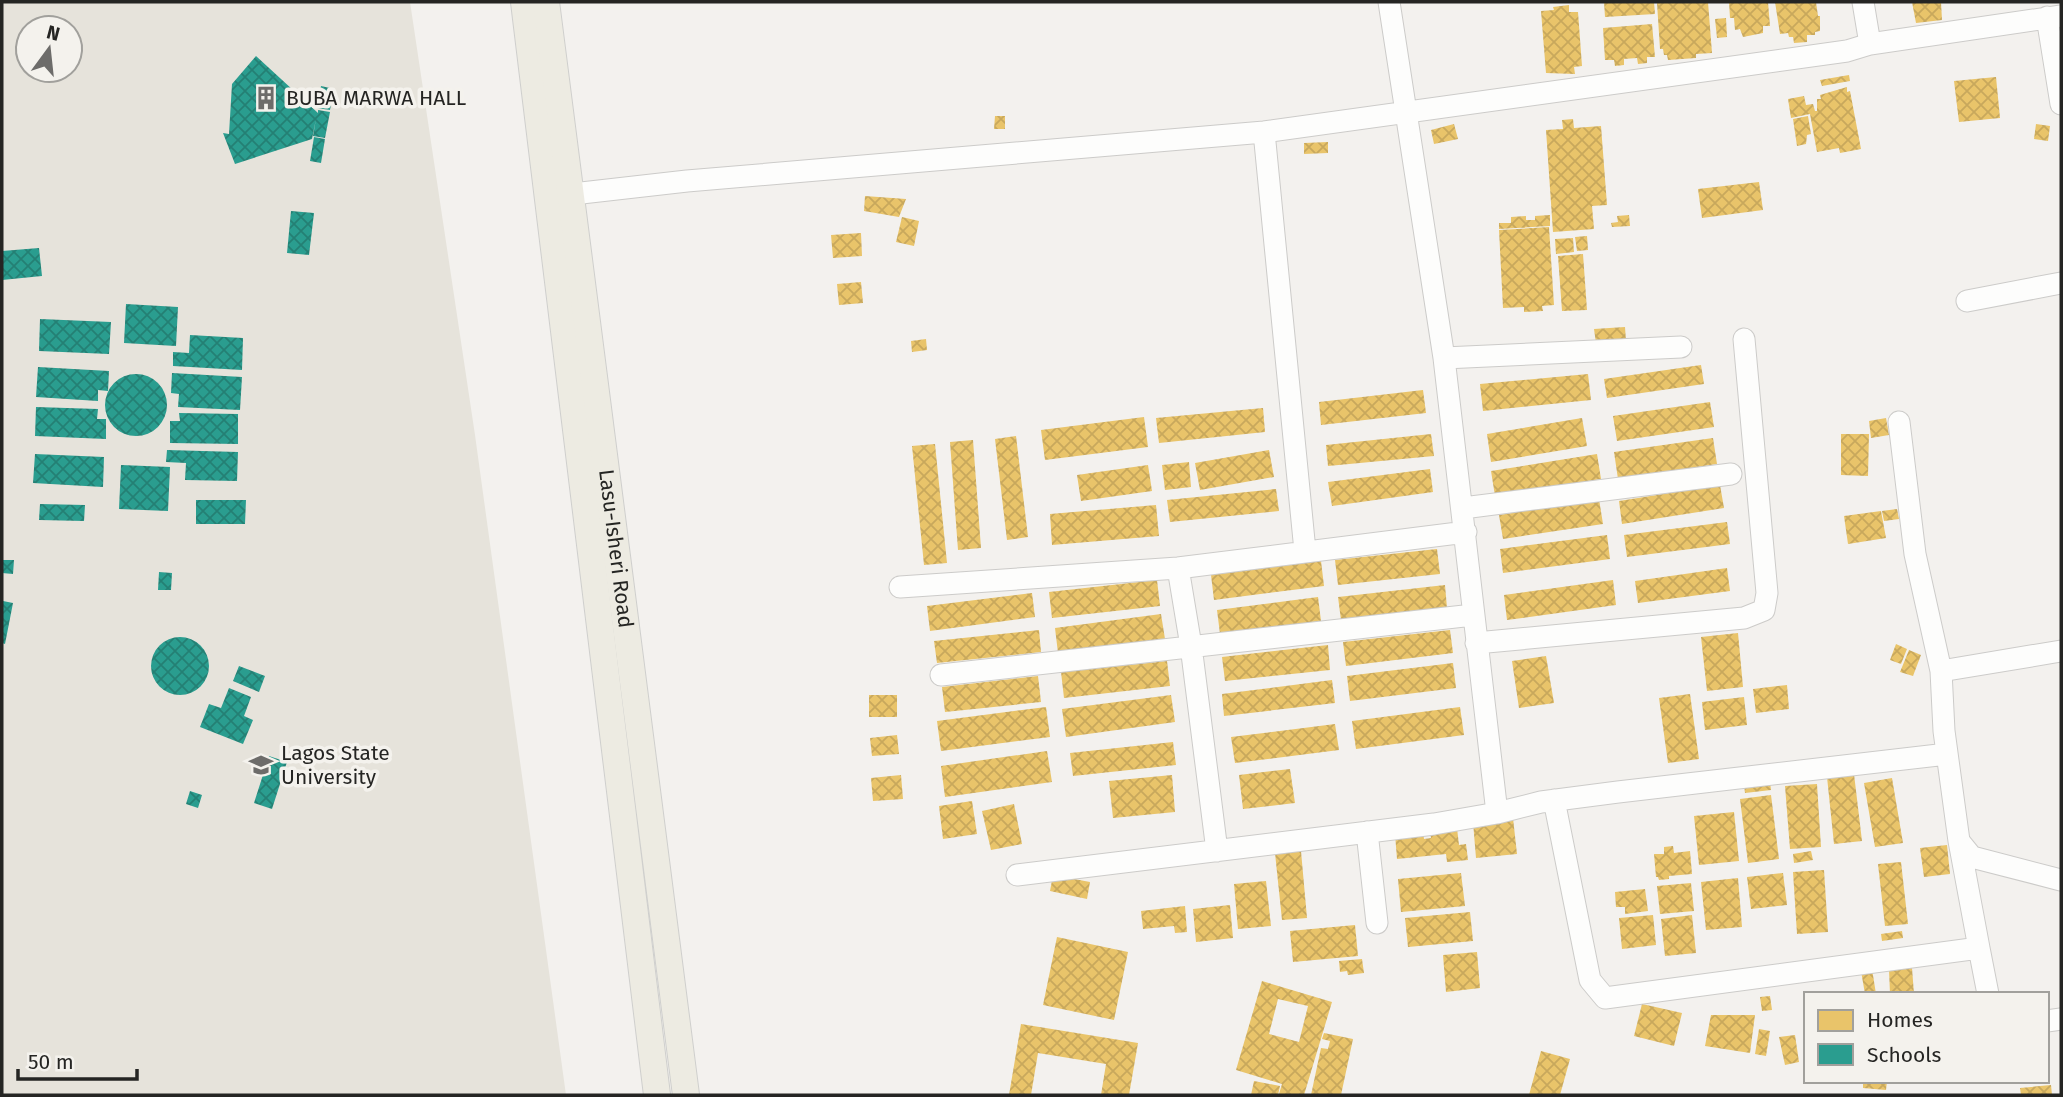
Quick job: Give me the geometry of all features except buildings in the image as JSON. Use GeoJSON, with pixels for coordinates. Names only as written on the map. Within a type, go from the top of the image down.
{"type":"FeatureCollection","features":[{"type":"Feature","properties":{"kind":"main road","name":"Lasu-Isheri Road"},"geometry":{"type":"LineString","coordinates":[[524,2],[558,195],[685,1095]]}},
{"type":"Feature","properties":{"kind":"main road","name":"Lasu-Isheri Road"},"geometry":{"type":"LineString","coordinates":[[546,2],[558,195],[657,1095]]}},
{"type":"Feature","properties":{"kind":"street"},"geometry":{"type":"LineString","coordinates":[[1389,2],[1444,358],[1497,813]]}},
{"type":"Feature","properties":{"kind":"street"},"geometry":{"type":"LineString","coordinates":[[1863,2],[1870,44]]}},
{"type":"Feature","properties":{"kind":"street"},"geometry":{"type":"LineString","coordinates":[[558,195],[867,165],[1264,132],[1802,58],[1847,51],[1870,44],[2054,17],[2061,104]]}},
{"type":"Feature","properties":{"kind":"street"},"geometry":{"type":"LineString","coordinates":[[1264,132],[1305,551]]}},
{"type":"Feature","properties":{"kind":"street"},"geometry":{"type":"LineString","coordinates":[[1967,301],[2061,283]]}},
{"type":"Feature","properties":{"kind":"street"},"geometry":{"type":"LineString","coordinates":[[1476,643],[1744,618],[1764,610],[1767,593],[1744,339]]}},
{"type":"Feature","properties":{"kind":"street"},"geometry":{"type":"LineString","coordinates":[[1444,358],[1681,346]]}},
{"type":"Feature","properties":{"kind":"street"},"geometry":{"type":"LineString","coordinates":[[1899,422],[1915,554],[1941,671],[1947,754],[1959,841],[1989,992]]}},
{"type":"Feature","properties":{"kind":"street"},"geometry":{"type":"LineString","coordinates":[[1463,508],[1731,474]]}},
{"type":"Feature","properties":{"kind":"street"},"geometry":{"type":"LineString","coordinates":[[900,587],[1178,568],[1466,532]]}},
{"type":"Feature","properties":{"kind":"street"},"geometry":{"type":"LineString","coordinates":[[1178,568],[1191,646],[1217,850]]}},
{"type":"Feature","properties":{"kind":"street"},"geometry":{"type":"LineString","coordinates":[[941,675],[1473,615]]}},
{"type":"Feature","properties":{"kind":"street"},"geometry":{"type":"LineString","coordinates":[[1941,671],[2061,650]]}},
{"type":"Feature","properties":{"kind":"street"},"geometry":{"type":"LineString","coordinates":[[1017,875],[1367,832],[1497,813],[1554,800],[1947,754]]}},
{"type":"Feature","properties":{"kind":"street"},"geometry":{"type":"LineString","coordinates":[[1554,800],[1590,980],[1605,998],[1979,948]]}},
{"type":"Feature","properties":{"kind":"street"},"geometry":{"type":"LineString","coordinates":[[1367,832],[1377,923]]}},
{"type":"Feature","properties":{"kind":"street"},"geometry":{"type":"LineString","coordinates":[[1959,841],[1972,857],[2061,880]]}},
{"type":"Feature","properties":{"kind":"shaded area","name":"Lagos State University"},"geometry":{"type":"Polygon","coordinates":[[[2,2],[410,2],[475,435],[566,1095],[2,1095],[2,2]]]}},
{"type":"Feature","properties":{"kind":"place","name":"BUBA MARWA HALL"},"geometry":{"type":"Point","coordinates":[266,98]}},
{"type":"Feature","properties":{"kind":"place","name":"Lagos State University"},"geometry":{"type":"Point","coordinates":[261,765]}}]}
